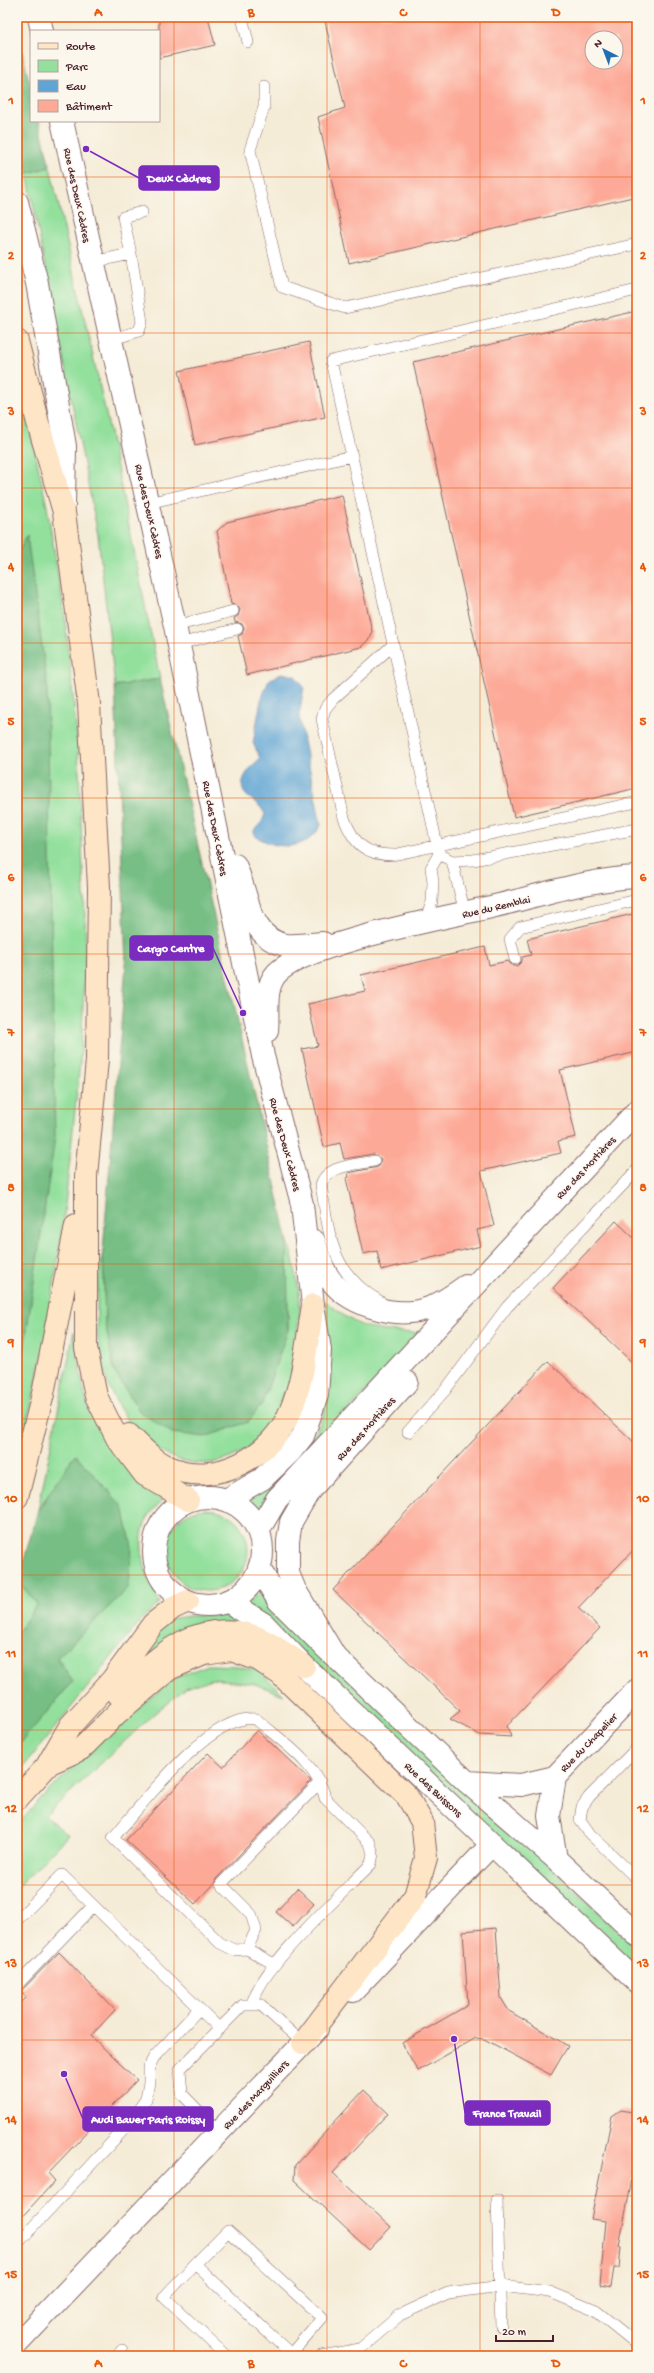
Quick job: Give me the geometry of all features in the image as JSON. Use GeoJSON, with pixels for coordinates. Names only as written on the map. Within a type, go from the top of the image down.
{"type":"FeatureCollection","features":[{"type":"Feature","properties":{"kind":"main road"},"geometry":{"type":"LineString","coordinates":[[17,340],[38,423],[64,512],[89,704],[98,887],[97,1060],[86,1176],[86,1348],[96,1396],[117,1438],[146,1475],[188,1500]]}},
{"type":"Feature","properties":{"kind":"main road"},"geometry":{"type":"LineString","coordinates":[[17,1497],[43,1394],[86,1176]]}},
{"type":"Feature","properties":{"kind":"main road"},"geometry":{"type":"LineString","coordinates":[[96,1396],[126,1433],[152,1457],[170,1468],[201,1473],[217,1472],[232,1468],[248,1460],[267,1445],[290,1414],[297,1395],[313,1305]]}},
{"type":"Feature","properties":{"kind":"main road"},"geometry":{"type":"LineString","coordinates":[[48,1764],[70,1726],[112,1680],[153,1624],[173,1608],[188,1602]]}},
{"type":"Feature","properties":{"kind":"main road"},"geometry":{"type":"LineString","coordinates":[[17,1799],[77,1733],[161,1654],[194,1636],[225,1629],[256,1636],[304,1666]]}},
{"type":"Feature","properties":{"kind":"main road"},"geometry":{"type":"LineString","coordinates":[[48,1764],[81,1749],[117,1713],[169,1669],[204,1654],[231,1650],[258,1660],[280,1674],[407,1796],[422,1822],[426,1858],[415,1896],[303,2043]]}},
{"type":"Feature","properties":{"kind":"street"},"geometry":{"type":"LineString","coordinates":[[39,17],[42,30]]}},
{"type":"Feature","properties":{"kind":"street","name":"Rue des Deux Cèdres"},"geometry":{"type":"LineString","coordinates":[[62,122],[92,262],[177,635],[263,1056],[302,1204],[313,1305],[320,1350],[320,1372],[317,1395],[303,1436],[288,1455],[262,1479],[226,1500]]}},
{"type":"Feature","properties":{"kind":"street"},"geometry":{"type":"LineString","coordinates":[[17,202],[37,283],[65,446],[64,512]]}},
{"type":"Feature","properties":{"kind":"street","name":"Rue du Remblai"},"geometry":{"type":"LineString","coordinates":[[217,827],[237,870],[256,926],[268,938],[285,945],[356,940]]}},
{"type":"Feature","properties":{"kind":"street","name":"Rue du Remblai"},"geometry":{"type":"LineString","coordinates":[[263,1056],[268,1021],[267,1000],[270,985],[276,974],[289,963],[356,940],[425,922],[574,888],[637,877]]}},
{"type":"Feature","properties":{"kind":"street","name":"Rue des Mortières"},"geometry":{"type":"LineString","coordinates":[[258,1531],[277,1499],[464,1299],[483,1275],[637,1111]]}},
{"type":"Feature","properties":{"kind":"street"},"geometry":{"type":"LineString","coordinates":[[302,1204],[321,1263],[336,1286],[351,1298],[370,1306],[397,1312],[429,1308],[483,1275]]}},
{"type":"Feature","properties":{"kind":"street","name":"Rue des Mortières"},"geometry":{"type":"LineString","coordinates":[[334,1655],[295,1590],[288,1573],[287,1557],[291,1522],[309,1491],[495,1283],[521,1249],[533,1223]]}},
{"type":"Feature","properties":{"kind":"street"},"geometry":{"type":"LineString","coordinates":[[207,1496],[226,1500],[239,1507],[250,1517],[258,1531],[262,1543],[259,1568],[252,1582],[241,1593],[228,1601],[201,1605],[188,1602],[174,1593],[163,1581],[156,1567],[153,1551],[156,1534],[163,1520],[174,1508],[188,1500],[207,1496]]}},
{"type":"Feature","properties":{"kind":"street"},"geometry":{"type":"LineString","coordinates":[[259,1568],[278,1600],[334,1655],[467,1782],[556,1859],[637,1936]]}},
{"type":"Feature","properties":{"kind":"street","name":"Rue des Buissons"},"geometry":{"type":"LineString","coordinates":[[228,1601],[264,1624],[304,1666],[637,1982]]}},
{"type":"Feature","properties":{"kind":"street","name":"Rue du Chapelier"},"geometry":{"type":"LineString","coordinates":[[467,1782],[521,1786],[555,1777],[637,1690]]}},
{"type":"Feature","properties":{"kind":"street","name":"Rue du Chapelier"},"geometry":{"type":"LineString","coordinates":[[555,1777],[549,1816],[556,1859]]}},
{"type":"Feature","properties":{"kind":"street","name":"Rue des Marguilliers"},"geometry":{"type":"LineString","coordinates":[[17,2344],[492,1844]]}},
{"type":"Feature","properties":{"kind":"lane"},"geometry":{"type":"LineString","coordinates":[[242,17],[248,42]]}},
{"type":"Feature","properties":{"kind":"lane"},"geometry":{"type":"LineString","coordinates":[[264,87],[264,107],[250,150],[282,287],[345,308],[637,244]]}},
{"type":"Feature","properties":{"kind":"lane"},"geometry":{"type":"LineString","coordinates":[[110,340],[139,330],[142,322],[131,254],[123,217],[142,212]]}},
{"type":"Feature","properties":{"kind":"lane"},"geometry":{"type":"LineString","coordinates":[[92,262],[131,254]]}},
{"type":"Feature","properties":{"kind":"lane"},"geometry":{"type":"LineString","coordinates":[[425,922],[432,902],[433,882],[431,868],[438,849],[331,361],[637,290]]}},
{"type":"Feature","properties":{"kind":"lane"},"geometry":{"type":"LineString","coordinates":[[148,503],[352,456]]}},
{"type":"Feature","properties":{"kind":"lane"},"geometry":{"type":"LineString","coordinates":[[177,635],[233,611]]}},
{"type":"Feature","properties":{"kind":"lane"},"geometry":{"type":"LineString","coordinates":[[177,635],[237,629]]}},
{"type":"Feature","properties":{"kind":"lane"},"geometry":{"type":"LineString","coordinates":[[393,645],[333,699],[325,709],[322,719],[344,818],[350,834],[363,848],[377,855],[393,855],[438,849],[637,802]]}},
{"type":"Feature","properties":{"kind":"lane"},"geometry":{"type":"LineString","coordinates":[[452,861],[473,860],[637,829]]}},
{"type":"Feature","properties":{"kind":"lane"},"geometry":{"type":"LineString","coordinates":[[438,849],[452,861],[465,913]]}},
{"type":"Feature","properties":{"kind":"lane"},"geometry":{"type":"LineString","coordinates":[[515,959],[510,939],[520,927],[637,900]]}},
{"type":"Feature","properties":{"kind":"lane"},"geometry":{"type":"LineString","coordinates":[[374,1161],[330,1171],[323,1177],[321,1185],[333,1251],[346,1273],[374,1298],[397,1312]]}},
{"type":"Feature","properties":{"kind":"lane"},"geometry":{"type":"LineString","coordinates":[[408,1432],[446,1389],[507,1306],[637,1170]]}},
{"type":"Feature","properties":{"kind":"lane"},"geometry":{"type":"LineString","coordinates":[[252,2005],[254,1996],[274,1964],[371,1864],[373,1854],[370,1843],[325,1798],[320,1782],[311,1768],[256,1719],[246,1717],[216,1731],[190,1751],[113,1838],[220,1943],[234,1950],[247,1949],[274,1964]]}},
{"type":"Feature","properties":{"kind":"lane"},"geometry":{"type":"LineString","coordinates":[[637,1748],[589,1797],[582,1807],[580,1820],[590,1834],[637,1879]]}},
{"type":"Feature","properties":{"kind":"lane"},"geometry":{"type":"LineString","coordinates":[[247,1949],[256,1930],[251,1914],[221,1884],[320,1782]]}},
{"type":"Feature","properties":{"kind":"lane"},"geometry":{"type":"LineString","coordinates":[[17,1920],[62,1875],[198,2010],[220,2029]]}},
{"type":"Feature","properties":{"kind":"lane"},"geometry":{"type":"LineString","coordinates":[[17,1985],[93,1906]]}},
{"type":"Feature","properties":{"kind":"lane"},"geometry":{"type":"LineString","coordinates":[[219,2132],[182,2094],[180,2069],[243,2005],[261,2006],[303,2043]]}},
{"type":"Feature","properties":{"kind":"lane"},"geometry":{"type":"LineString","coordinates":[[17,2244],[127,2126],[146,2099],[150,2067],[154,2057],[198,2010]]}},
{"type":"Feature","properties":{"kind":"lane"},"geometry":{"type":"LineString","coordinates":[[497,2200],[501,2286],[501,2326]]}},
{"type":"Feature","properties":{"kind":"lane"},"geometry":{"type":"LineString","coordinates":[[195,2264],[291,2355],[322,2318],[228,2231],[195,2264],[164,2297],[226,2356]]}},
{"type":"Feature","properties":{"kind":"lane"},"geometry":{"type":"LineString","coordinates":[[321,2356],[357,2352],[400,2315],[448,2293],[501,2286],[550,2292],[596,2311],[636,2342]]}},
{"type":"Feature","properties":{"kind":"green space"},"geometry":{"type":"Polygon","coordinates":[[[17,31],[30,85],[30,122],[39,122],[50,167],[27,173],[17,141],[17,31]]]}},
{"type":"Feature","properties":{"kind":"green space"},"geometry":{"type":"Polygon","coordinates":[[[50,167],[107,418],[160,679],[115,686],[98,535],[27,173],[50,167]]]}},
{"type":"Feature","properties":{"kind":"green space"},"geometry":{"type":"Polygon","coordinates":[[[17,368],[47,507],[65,617],[78,747],[86,944],[81,1053],[62,1234],[44,1347],[17,1471],[27,536],[17,556],[17,368]]]}},
{"type":"Feature","properties":{"kind":"green space"},"geometry":{"type":"Polygon","coordinates":[[[27,535],[47,684],[55,1137],[17,1398],[17,556],[27,535]]]}},
{"type":"Feature","properties":{"kind":"green space"},"geometry":{"type":"Polygon","coordinates":[[[160,679],[287,1237],[288,1330],[262,1404],[248,1422],[205,1437],[172,1433],[140,1412],[114,1371],[105,1322],[103,1250],[126,965],[115,686],[160,679]]]}},
{"type":"Feature","properties":{"kind":"green space"},"geometry":{"type":"Polygon","coordinates":[[[287,1237],[294,1263],[300,1308],[291,1391],[286,1410],[269,1431],[261,1438],[245,1450],[230,1458],[205,1463],[182,1461],[160,1451],[142,1436],[126,1418],[113,1396],[104,1373],[99,1349],[97,1312],[99,1274],[103,1250],[105,1322],[288,1330],[287,1237]]]}},
{"type":"Feature","properties":{"kind":"green space"},"geometry":{"type":"Polygon","coordinates":[[[325,1301],[348,1318],[368,1328],[419,1333],[259,1510],[248,1498],[311,1439],[319,1425],[325,1408],[328,1391],[329,1353],[325,1301]]]}},
{"type":"Feature","properties":{"kind":"green space"},"geometry":{"type":"Polygon","coordinates":[[[74,1332],[80,1373],[87,1403],[103,1437],[131,1470],[165,1497],[147,1519],[143,1529],[142,1540],[142,1551],[147,1573],[160,1603],[142,1619],[17,1775],[17,1747],[73,1681],[57,1658],[129,1587],[76,1454],[38,1510],[74,1332]]]}},
{"type":"Feature","properties":{"kind":"green space"},"geometry":{"type":"Polygon","coordinates":[[[75,1454],[123,1507],[132,1547],[129,1587],[57,1658],[73,1681],[17,1747],[17,1634],[37,1604],[18,1581],[38,1510],[75,1454]]]}},
{"type":"Feature","properties":{"kind":"green space"},"geometry":{"type":"Polygon","coordinates":[[[207,1509],[223,1512],[236,1521],[245,1534],[248,1550],[245,1566],[236,1579],[223,1588],[207,1591],[191,1588],[178,1579],[169,1566],[166,1550],[169,1534],[178,1521],[191,1512],[207,1509]]]}},
{"type":"Feature","properties":{"kind":"green space"},"geometry":{"type":"Polygon","coordinates":[[[18,1581],[37,1604],[17,1634],[17,1585],[18,1581]]]}},
{"type":"Feature","properties":{"kind":"green space"},"geometry":{"type":"Polygon","coordinates":[[[262,1589],[268,1601],[637,1949],[637,1967],[246,1605],[262,1589]]]}},
{"type":"Feature","properties":{"kind":"green space"},"geometry":{"type":"Polygon","coordinates":[[[235,1615],[248,1621],[129,1666],[170,1619],[189,1616],[235,1615]]]}},
{"type":"Feature","properties":{"kind":"green space"},"geometry":{"type":"Polygon","coordinates":[[[208,1665],[237,1666],[260,1671],[284,1695],[252,1683],[212,1679],[186,1688],[156,1712],[45,1816],[68,1835],[17,1888],[17,1826],[40,1799],[128,1715],[177,1677],[208,1665]]]}},
{"type":"Feature","properties":{"kind":"water"},"geometry":{"type":"Polygon","coordinates":[[[282,673],[295,676],[304,687],[299,716],[321,825],[315,834],[308,840],[291,846],[272,844],[254,835],[254,830],[262,822],[265,814],[260,806],[248,797],[242,787],[248,771],[260,758],[253,743],[261,700],[269,680],[282,673]]]}},
{"type":"Feature","properties":{"kind":"building"},"geometry":{"type":"Polygon","coordinates":[[[159,17],[208,17],[215,45],[160,58],[159,17]]]}},
{"type":"Feature","properties":{"kind":"building"},"geometry":{"type":"Polygon","coordinates":[[[324,17],[637,17],[637,196],[349,263],[318,117],[345,108],[324,17]]]}},
{"type":"Feature","properties":{"kind":"building"},"geometry":{"type":"Polygon","coordinates":[[[637,311],[637,788],[514,817],[413,362],[637,311]]]}},
{"type":"Feature","properties":{"kind":"building"},"geometry":{"type":"Polygon","coordinates":[[[309,342],[325,417],[195,445],[179,371],[309,342]]]}},
{"type":"Feature","properties":{"kind":"building"},"geometry":{"type":"Polygon","coordinates":[[[342,495],[372,631],[371,637],[361,647],[247,675],[238,636],[242,634],[244,628],[242,624],[235,622],[234,618],[238,616],[240,610],[238,606],[231,604],[217,531],[227,522],[342,495]]]}},
{"type":"Feature","properties":{"kind":"building"},"geometry":{"type":"Polygon","coordinates":[[[637,913],[637,1052],[560,1070],[576,1137],[558,1141],[561,1153],[481,1171],[494,1226],[477,1230],[481,1246],[381,1270],[377,1251],[363,1254],[346,1178],[349,1177],[348,1173],[378,1167],[381,1159],[373,1154],[344,1159],[340,1143],[324,1147],[302,1049],[318,1046],[308,1004],[365,991],[361,975],[485,947],[489,965],[508,961],[513,966],[517,966],[522,961],[522,957],[531,955],[527,939],[637,913]]]}},
{"type":"Feature","properties":{"kind":"building"},"geometry":{"type":"Polygon","coordinates":[[[616,1221],[637,1241],[637,1367],[553,1288],[616,1221]]]}},
{"type":"Feature","properties":{"kind":"building"},"geometry":{"type":"Polygon","coordinates":[[[548,1361],[637,1445],[637,1546],[578,1608],[600,1628],[507,1726],[511,1737],[480,1735],[450,1719],[460,1711],[333,1590],[548,1361]]]}},
{"type":"Feature","properties":{"kind":"building"},"geometry":{"type":"Polygon","coordinates":[[[257,1730],[311,1781],[216,1879],[214,1884],[195,1904],[126,1840],[208,1753],[223,1767],[257,1730]]]}},
{"type":"Feature","properties":{"kind":"building"},"geometry":{"type":"Polygon","coordinates":[[[297,1888],[314,1904],[293,1927],[276,1912],[297,1888]]]}},
{"type":"Feature","properties":{"kind":"building"},"geometry":{"type":"Polygon","coordinates":[[[496,1928],[501,1998],[509,2011],[568,2046],[551,2075],[484,2039],[476,2038],[418,2071],[402,2043],[468,2005],[463,1931],[496,1928]]]}},
{"type":"Feature","properties":{"kind":"building"},"geometry":{"type":"Polygon","coordinates":[[[59,1952],[115,2010],[91,2036],[137,2080],[48,2173],[55,2181],[17,2222],[17,2007],[26,1998],[21,1991],[59,1952]]]}},
{"type":"Feature","properties":{"kind":"building"},"geometry":{"type":"Polygon","coordinates":[[[364,2090],[388,2113],[333,2173],[391,2227],[369,2250],[294,2180],[295,2165],[364,2090]]]}},
{"type":"Feature","properties":{"kind":"building"},"geometry":{"type":"Polygon","coordinates":[[[621,2110],[637,2113],[637,2154],[619,2246],[621,2247],[619,2268],[614,2268],[611,2287],[600,2285],[606,2221],[591,2219],[612,2116],[621,2110]]]}},
{"type":"Feature","properties":{"kind":"place","name":"Deux Cèdres"},"geometry":{"type":"Point","coordinates":[86,149]}},
{"type":"Feature","properties":{"kind":"place","name":"Cargo Centre"},"geometry":{"type":"Point","coordinates":[243,1013]}},
{"type":"Feature","properties":{"kind":"place","name":"France Travail"},"geometry":{"type":"Point","coordinates":[454,2039]}},
{"type":"Feature","properties":{"kind":"place","name":"Audi Bauer Paris Roissy"},"geometry":{"type":"Point","coordinates":[64,2074]}}]}
